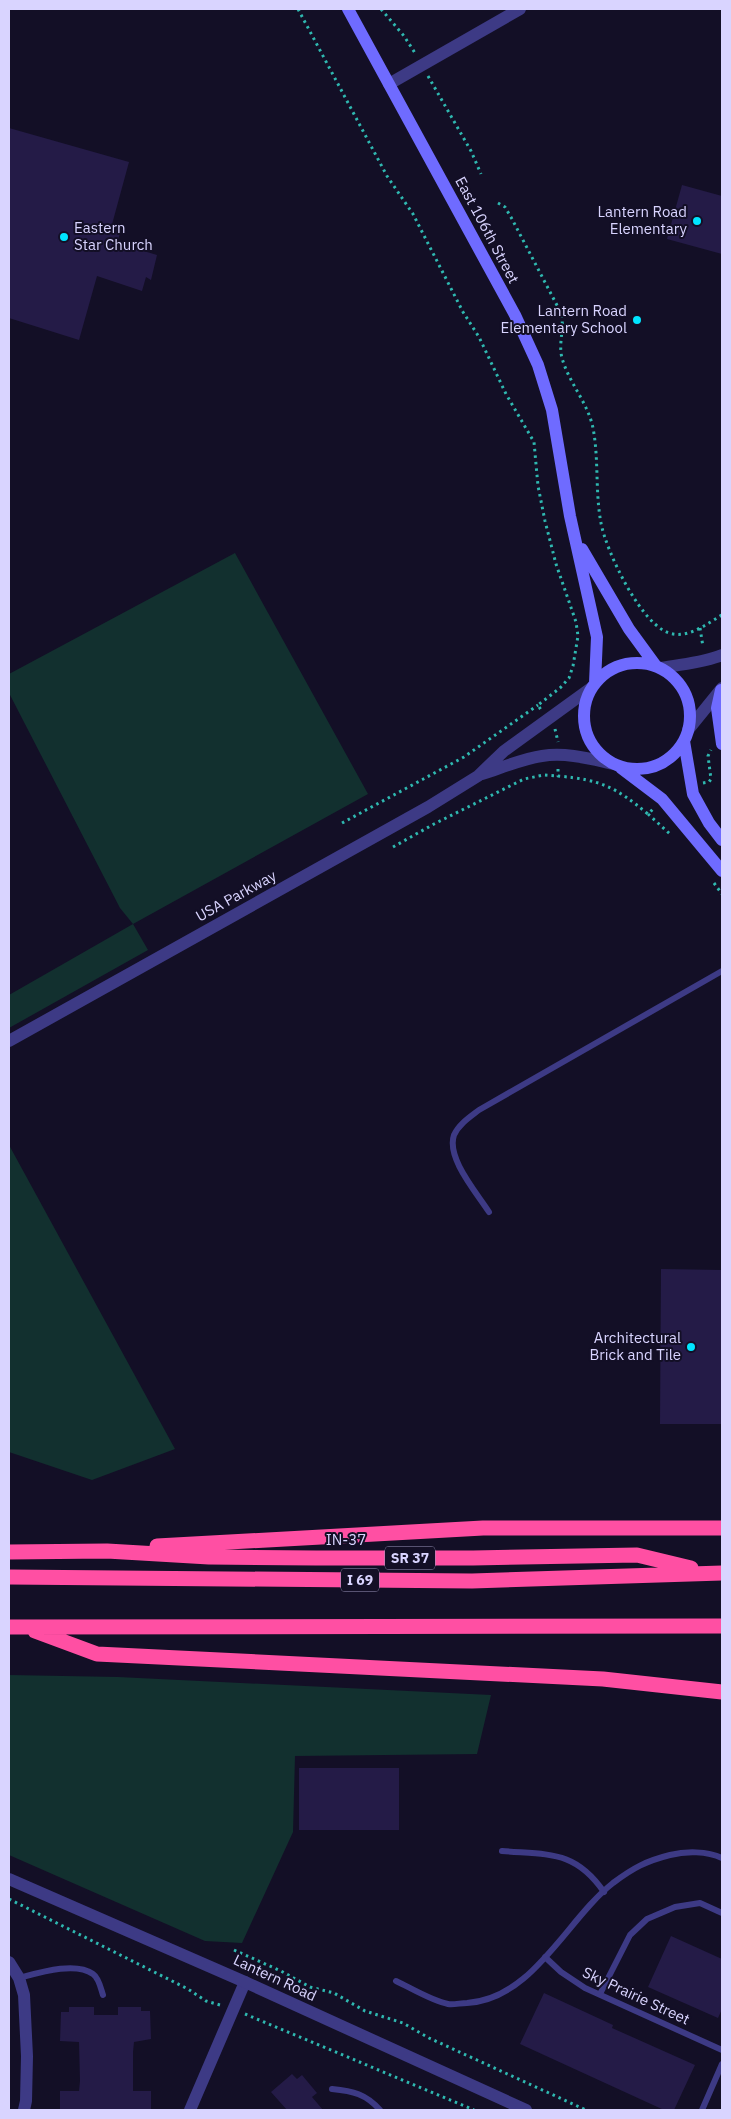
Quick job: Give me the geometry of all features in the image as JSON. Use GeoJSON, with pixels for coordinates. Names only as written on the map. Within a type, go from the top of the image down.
{"type":"FeatureCollection","features":[{"type":"Feature","properties":{"kind":"highway"},"geometry":{"type":"LineString","coordinates":[[107,1551],[181,1544],[483,1528],[722,1528]]}},
{"type":"Feature","properties":{"kind":"highway","name":"IN-37"},"geometry":{"type":"LineString","coordinates":[[9,1552],[107,1551],[219,1557],[473,1558],[637,1555],[717,1573]]}},
{"type":"Feature","properties":{"kind":"highway","name":"I 69"},"geometry":{"type":"LineString","coordinates":[[9,1577],[472,1581],[717,1573]]}},
{"type":"Feature","properties":{"kind":"highway"},"geometry":{"type":"LineString","coordinates":[[9,1627],[722,1626]]}},
{"type":"Feature","properties":{"kind":"highway"},"geometry":{"type":"LineString","coordinates":[[27,1628],[97,1654],[602,1679],[722,1692]]}},
{"type":"Feature","properties":{"kind":"main road","name":"East 106th Street"},"geometry":{"type":"LineString","coordinates":[[348,9],[506,299],[538,364],[554,417],[576,539],[597,637],[593,685]]}},
{"type":"Feature","properties":{"kind":"main road","name":"East 106th Street"},"geometry":{"type":"LineString","coordinates":[[576,539],[629,629],[658,667]]}},
{"type":"Feature","properties":{"kind":"main road"},"geometry":{"type":"LineString","coordinates":[[722,840],[708,823],[693,794],[686,736],[690,712],[685,695],[675,679],[658,667],[638,662],[628,663],[610,670],[593,685],[584,713],[586,731],[594,747],[607,760],[617,765],[662,799],[722,871]]}},
{"type":"Feature","properties":{"kind":"main road"},"geometry":{"type":"LineString","coordinates":[[720,746],[717,708],[722,689]]}},
{"type":"Feature","properties":{"kind":"main road"},"geometry":{"type":"LineString","coordinates":[[617,765],[638,769],[656,766],[672,756],[686,736]]}},
{"type":"Feature","properties":{"kind":"street"},"geometry":{"type":"LineString","coordinates":[[389,84],[520,9]]}},
{"type":"Feature","properties":{"kind":"street"},"geometry":{"type":"LineString","coordinates":[[658,667],[705,661],[722,655]]}},
{"type":"Feature","properties":{"kind":"street","name":"USA Parkway"},"geometry":{"type":"LineString","coordinates":[[9,1042],[428,808],[478,776],[511,746],[593,685]]}},
{"type":"Feature","properties":{"kind":"street"},"geometry":{"type":"LineString","coordinates":[[686,736],[722,689]]}},
{"type":"Feature","properties":{"kind":"street","name":"USA Parkway"},"geometry":{"type":"LineString","coordinates":[[478,776],[529,759],[548,755],[570,756],[617,765]]}},
{"type":"Feature","properties":{"kind":"street","name":"Lantern Road"},"geometry":{"type":"LineString","coordinates":[[9,1879],[245,1982],[526,2110]]}},
{"type":"Feature","properties":{"kind":"street"},"geometry":{"type":"LineString","coordinates":[[9,1962],[19,1978],[24,1995],[27,2056],[24,2110]]}},
{"type":"Feature","properties":{"kind":"street"},"geometry":{"type":"LineString","coordinates":[[190,2110],[245,1982]]}},
{"type":"Feature","properties":{"kind":"lane"},"geometry":{"type":"LineString","coordinates":[[489,1212],[455,1158],[454,1136],[462,1123],[479,1110],[722,971]]}},
{"type":"Feature","properties":{"kind":"lane"},"geometry":{"type":"LineString","coordinates":[[502,1851],[553,1855],[574,1861],[593,1876],[604,1892]]}},
{"type":"Feature","properties":{"kind":"lane"},"geometry":{"type":"LineString","coordinates":[[396,1981],[448,2004],[478,2002],[509,1989],[534,1969],[612,1884],[645,1862],[682,1852],[715,1854],[722,1858]]}},
{"type":"Feature","properties":{"kind":"lane"},"geometry":{"type":"LineString","coordinates":[[600,1994],[630,1935],[647,1919],[675,1907],[700,1904],[722,1913]]}},
{"type":"Feature","properties":{"kind":"lane","name":"Sky Prairie Street"},"geometry":{"type":"LineString","coordinates":[[545,1956],[562,1972],[586,1988],[722,2050]]}},
{"type":"Feature","properties":{"kind":"lane"},"geometry":{"type":"LineString","coordinates":[[19,1978],[50,1969],[74,1968],[93,1974],[103,1995]]}},
{"type":"Feature","properties":{"kind":"lane"},"geometry":{"type":"LineString","coordinates":[[702,2110],[722,2064]]}},
{"type":"Feature","properties":{"kind":"lane"},"geometry":{"type":"LineString","coordinates":[[332,2089],[359,2093],[371,2100],[380,2110]]}},
{"type":"Feature","properties":{"kind":"path"},"geometry":{"type":"LineString","coordinates":[[298,9],[387,176],[413,214],[506,394],[534,442],[538,486],[545,521],[563,587],[576,622],[578,636],[569,678],[560,688],[464,757],[342,823]]}},
{"type":"Feature","properties":{"kind":"path"},"geometry":{"type":"LineString","coordinates":[[381,9],[404,36],[422,65],[471,152],[481,174]]}},
{"type":"Feature","properties":{"kind":"path"},"geometry":{"type":"LineString","coordinates":[[498,203],[505,207],[512,219],[561,313],[563,321],[562,358],[587,409],[593,428],[600,523],[616,566],[631,593],[648,615],[662,630],[668,633],[681,635],[700,628],[722,615]]}},
{"type":"Feature","properties":{"kind":"path"},"geometry":{"type":"LineString","coordinates":[[700,628],[703,647]]}},
{"type":"Feature","properties":{"kind":"path"},"geometry":{"type":"LineString","coordinates":[[538,705],[542,712]]}},
{"type":"Feature","properties":{"kind":"path"},"geometry":{"type":"LineString","coordinates":[[555,729],[558,741]]}},
{"type":"Feature","properties":{"kind":"path"},"geometry":{"type":"LineString","coordinates":[[702,783],[709,782],[710,779],[709,752],[720,746]]}},
{"type":"Feature","properties":{"kind":"path"},"geometry":{"type":"LineString","coordinates":[[558,767],[558,776]]}},
{"type":"Feature","properties":{"kind":"path"},"geometry":{"type":"LineString","coordinates":[[393,847],[434,824],[524,779],[544,775],[577,777],[613,788],[648,814],[654,808]]}},
{"type":"Feature","properties":{"kind":"path"},"geometry":{"type":"LineString","coordinates":[[234,1950],[281,1971],[310,1987],[334,1993],[365,2011],[403,2023],[429,2038],[586,2110]]}},
{"type":"Feature","properties":{"kind":"green space"},"geometry":{"type":"Polygon","coordinates":[[[235,553],[368,794],[133,924],[120,908],[9,693],[9,674],[235,553]]]}},
{"type":"Feature","properties":{"kind":"green space"},"geometry":{"type":"Polygon","coordinates":[[[133,924],[148,950],[9,1028],[9,995],[133,924]]]}},
{"type":"Feature","properties":{"kind":"green space"},"geometry":{"type":"Polygon","coordinates":[[[9,1145],[175,1449],[92,1480],[9,1452],[9,1145]]]}},
{"type":"Feature","properties":{"kind":"green space"},"geometry":{"type":"Polygon","coordinates":[[[9,1675],[118,1677],[491,1695],[477,1754],[295,1756],[293,1832],[242,1943],[205,1941],[9,1855],[9,1675]]]}},
{"type":"Feature","properties":{"kind":"building","name":"Eastern Star Church"},"geometry":{"type":"Polygon","coordinates":[[[9,128],[129,162],[111,228],[121,230],[117,243],[157,255],[151,280],[146,277],[142,291],[97,276],[79,340],[9,318],[9,128]]]}},
{"type":"Feature","properties":{"kind":"building","name":"Lantern Road Elementary"},"geometry":{"type":"Polygon","coordinates":[[[682,185],[722,196],[722,254],[667,239],[682,185]]]}},
{"type":"Feature","properties":{"kind":"building","name":"Architectural Brick and Tile"},"geometry":{"type":"Polygon","coordinates":[[[661,1269],[722,1270],[722,1424],[660,1424],[661,1269]]]}},
{"type":"Feature","properties":{"kind":"building"},"geometry":{"type":"Polygon","coordinates":[[[299,1768],[399,1768],[399,1830],[299,1830],[299,1768]]]}},
{"type":"Feature","properties":{"kind":"building"},"geometry":{"type":"Polygon","coordinates":[[[671,1936],[722,1959],[722,2009],[718,2018],[648,1987],[671,1936]]]}},
{"type":"Feature","properties":{"kind":"building"},"geometry":{"type":"Polygon","coordinates":[[[544,1993],[613,2025],[612,2028],[695,2065],[674,2110],[664,2110],[520,2044],[544,1993]]]}},
{"type":"Feature","properties":{"kind":"building"},"geometry":{"type":"Polygon","coordinates":[[[69,2007],[94,2007],[94,2015],[118,2015],[118,2007],[141,2007],[141,2011],[150,2011],[151,2039],[134,2042],[133,2091],[151,2091],[151,2110],[60,2110],[60,2091],[79,2091],[80,2081],[79,2042],[60,2041],[61,2012],[69,2012],[69,2007]]]}},
{"type":"Feature","properties":{"kind":"building"},"geometry":{"type":"Polygon","coordinates":[[[292,2074],[297,2079],[302,2075],[317,2093],[312,2097],[323,2110],[287,2110],[271,2092],[292,2074]]]}},
{"type":"Feature","properties":{"kind":"place","name":"Lantern Road Elementary"},"geometry":{"type":"Point","coordinates":[697,221]}},
{"type":"Feature","properties":{"kind":"place","name":"Eastern Star Church"},"geometry":{"type":"Point","coordinates":[64,237]}},
{"type":"Feature","properties":{"kind":"place","name":"Lantern Road Elementary School"},"geometry":{"type":"Point","coordinates":[637,320]}},
{"type":"Feature","properties":{"kind":"place","name":"Architectural Brick and Tile"},"geometry":{"type":"Point","coordinates":[691,1347]}}]}
